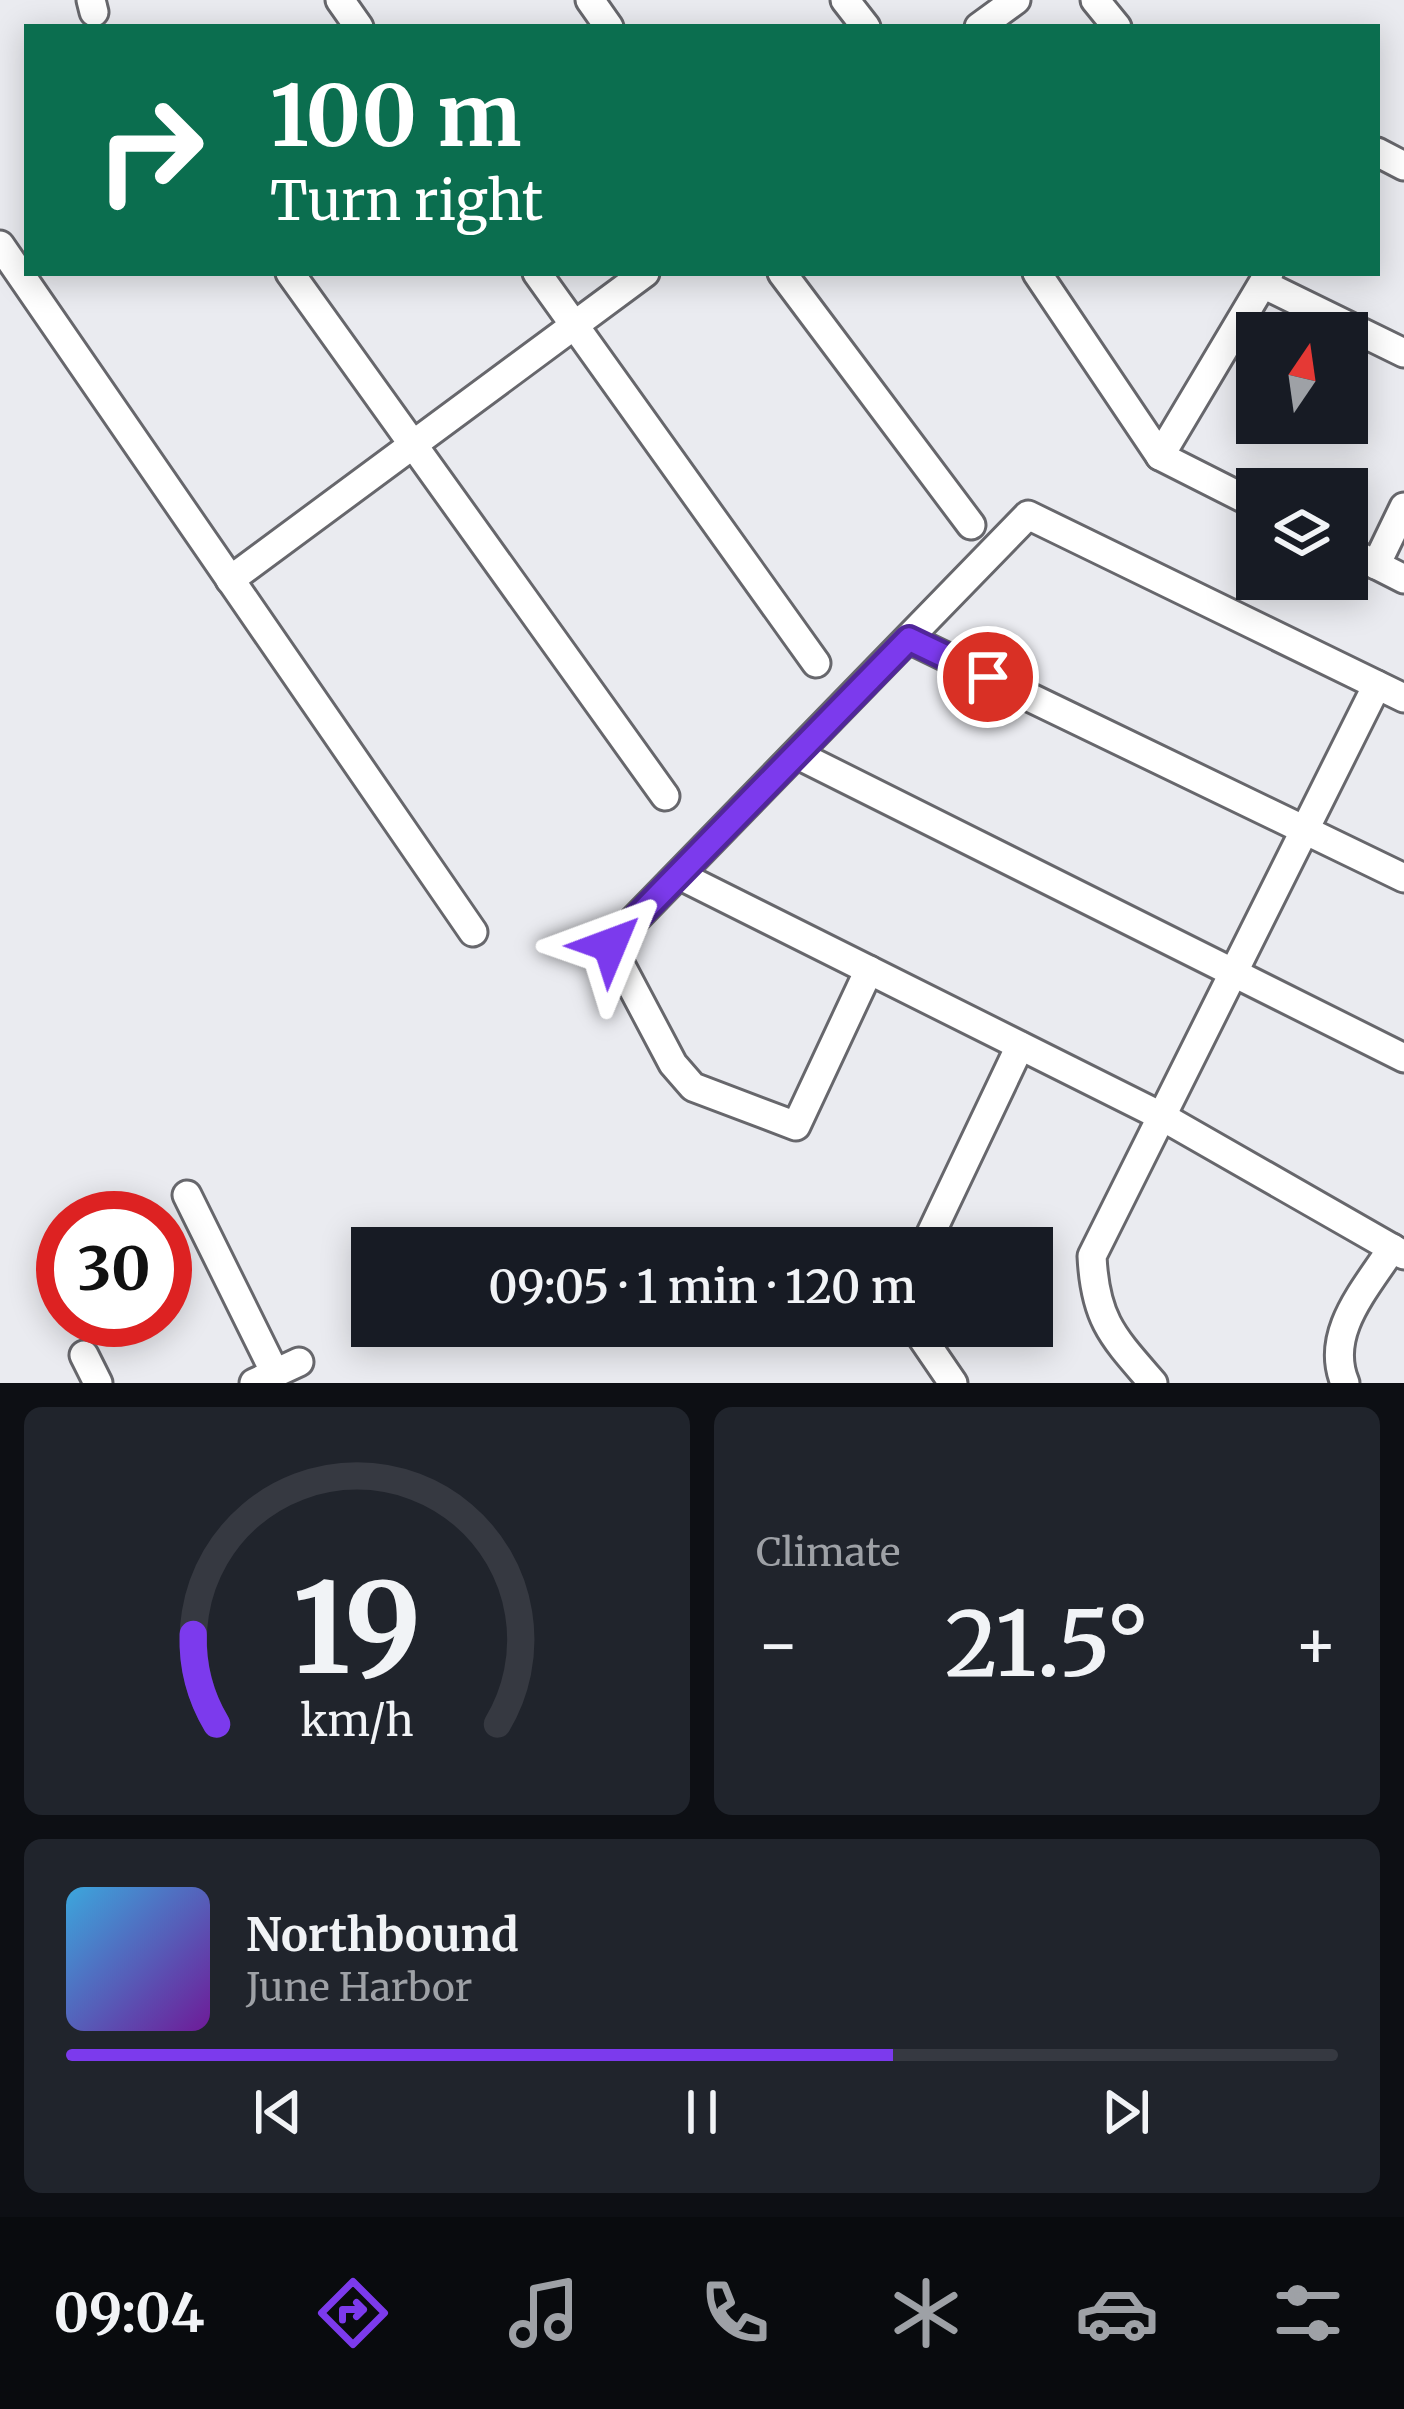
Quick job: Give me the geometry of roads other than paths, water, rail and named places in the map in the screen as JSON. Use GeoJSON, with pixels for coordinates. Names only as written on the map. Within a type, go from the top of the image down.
{"type":"FeatureCollection","features":[{"type":"Feature","properties":{"kind":"street"},"geometry":{"type":"LineString","coordinates":[[844,0],[864,24]]}},
{"type":"Feature","properties":{"kind":"street"},"geometry":{"type":"LineString","coordinates":[[983,24],[1016,0]]}},
{"type":"Feature","properties":{"kind":"street"},"geometry":{"type":"LineString","coordinates":[[1095,0],[1115,24]]}},
{"type":"Feature","properties":{"kind":"street"},"geometry":{"type":"LineString","coordinates":[[0,245],[473,932]]}},
{"type":"Feature","properties":{"kind":"street"},"geometry":{"type":"LineString","coordinates":[[292,276],[665,796]]}},
{"type":"Feature","properties":{"kind":"street"},"geometry":{"type":"LineString","coordinates":[[539,276],[816,663]]}},
{"type":"Feature","properties":{"kind":"street"},"geometry":{"type":"LineString","coordinates":[[230,580],[641,276]]}},
{"type":"Feature","properties":{"kind":"street"},"geometry":{"type":"LineString","coordinates":[[784,276],[971,525]]}},
{"type":"Feature","properties":{"kind":"street"},"geometry":{"type":"LineString","coordinates":[[1039,276],[1160,456],[1236,494]]}},
{"type":"Feature","properties":{"kind":"street"},"geometry":{"type":"LineString","coordinates":[[1160,456],[1266,278],[1404,353]]}},
{"type":"Feature","properties":{"kind":"street"},"geometry":{"type":"LineString","coordinates":[[1376,565],[1404,507]]}},
{"type":"Feature","properties":{"kind":"street"},"geometry":{"type":"LineString","coordinates":[[869,970],[796,1126],[693,1087],[673,1064],[610,945],[1028,515],[1404,698]]}},
{"type":"Feature","properties":{"kind":"street"},"geometry":{"type":"LineString","coordinates":[[1368,561],[1404,579]]}},
{"type":"Feature","properties":{"kind":"street"},"geometry":{"type":"LineString","coordinates":[[909,639],[1404,878]]}},
{"type":"Feature","properties":{"kind":"street"},"geometry":{"type":"LineString","coordinates":[[1153,1383],[1111,1334],[1094,1295],[1092,1256],[1377,686]]}},
{"type":"Feature","properties":{"kind":"street"},"geometry":{"type":"LineString","coordinates":[[798,755],[1404,1058]]}},
{"type":"Feature","properties":{"kind":"street"},"geometry":{"type":"LineString","coordinates":[[681,876],[1161,1116],[1398,1251],[1340,1330],[1337,1364],[1345,1383]]}},
{"type":"Feature","properties":{"kind":"street"},"geometry":{"type":"LineString","coordinates":[[933,1227],[1020,1046]]}},
{"type":"Feature","properties":{"kind":"street"},"geometry":{"type":"LineString","coordinates":[[192,1205],[276,1372]]}},
{"type":"Feature","properties":{"kind":"street"},"geometry":{"type":"LineString","coordinates":[[928,1347],[953,1383]]}},
{"type":"Feature","properties":{"kind":"street"},"geometry":{"type":"LineString","coordinates":[[84,1355],[98,1383]]}}]}
